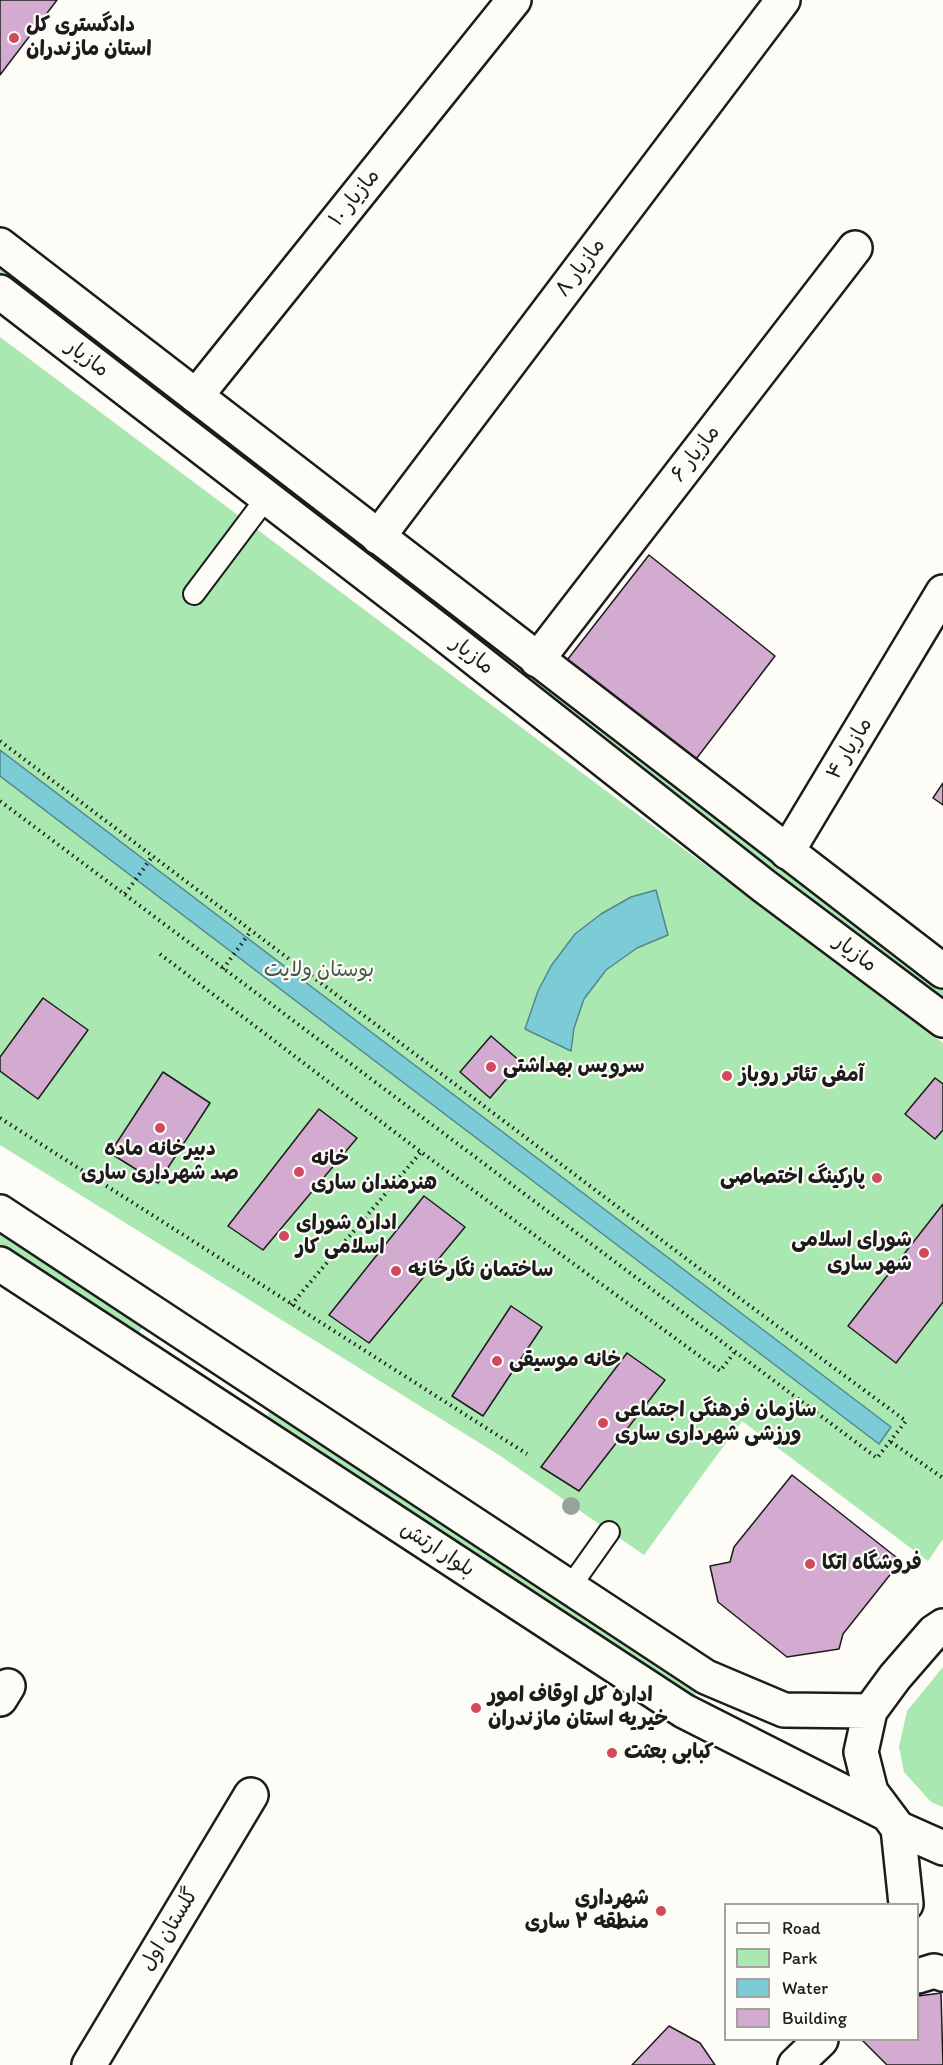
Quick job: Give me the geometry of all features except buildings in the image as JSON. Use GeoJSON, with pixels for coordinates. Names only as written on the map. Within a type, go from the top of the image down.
{"type":"FeatureCollection","features":[{"type":"Feature","properties":{"kind":"main road","name":"مازیار ١٠"},"geometry":{"type":"LineString","coordinates":[[196,396],[514,0]]}},
{"type":"Feature","properties":{"kind":"main road","name":"مازیار ٨"},"geometry":{"type":"LineString","coordinates":[[378,537],[783,0]]}},
{"type":"Feature","properties":{"kind":"main road","name":"مازیار"},"geometry":{"type":"LineString","coordinates":[[0,245],[943,971]]}},
{"type":"Feature","properties":{"kind":"main road","name":"مازیار ۶"},"geometry":{"type":"LineString","coordinates":[[537,660],[855,249]]}},
{"type":"Feature","properties":{"kind":"main road","name":"مازیار"},"geometry":{"type":"LineString","coordinates":[[0,292],[295,519],[764,886],[943,1020]]}},
{"type":"Feature","properties":{"kind":"main road"},"geometry":{"type":"LineString","coordinates":[[295,519],[317,490]]}},
{"type":"Feature","properties":{"kind":"main road","name":"مازیار ۴"},"geometry":{"type":"LineString","coordinates":[[787,852],[913,646],[943,592]]}},
{"type":"Feature","properties":{"kind":"main road","name":"بلوار ارتش"},"geometry":{"type":"LineString","coordinates":[[0,1212],[706,1677],[784,1710],[870,1711]]}},
{"type":"Feature","properties":{"kind":"main road","name":"بلوار ارتش"},"geometry":{"type":"LineString","coordinates":[[0,1264],[684,1711],[943,1848]]}},
{"type":"Feature","properties":{"kind":"main road"},"geometry":{"type":"LineString","coordinates":[[172,1377],[195,1341]]}},
{"type":"Feature","properties":{"kind":"main road"},"geometry":{"type":"LineString","coordinates":[[906,1903],[892,1821],[870,1792],[861,1752],[870,1711],[895,1677],[934,1632],[943,1626]]}},
{"type":"Feature","properties":{"kind":"main road","name":"گلستان اول"},"geometry":{"type":"LineString","coordinates":[[89,2065],[251,1795]]}},
{"type":"Feature","properties":{"kind":"main road"},"geometry":{"type":"LineString","coordinates":[[919,1976],[934,1971],[943,1974]]}},
{"type":"Feature","properties":{"kind":"main road"},"geometry":{"type":"LineString","coordinates":[[795,2065],[820,2041]]}},
{"type":"Feature","properties":{"kind":"lane"},"geometry":{"type":"LineString","coordinates":[[194,594],[267,498]]}},
{"type":"Feature","properties":{"kind":"lane"},"geometry":{"type":"LineString","coordinates":[[570,1587],[609,1532]]}},
{"type":"Feature","properties":{"kind":"path"},"geometry":{"type":"LineString","coordinates":[[0,741],[906,1421],[877,1458],[0,801]]}},
{"type":"Feature","properties":{"kind":"path"},"geometry":{"type":"LineString","coordinates":[[124,894],[152,856]]}},
{"type":"Feature","properties":{"kind":"path"},"geometry":{"type":"LineString","coordinates":[[223,969],[251,931]]}},
{"type":"Feature","properties":{"kind":"path"},"geometry":{"type":"LineString","coordinates":[[160,954],[422,1152],[720,1371],[734,1353]]}},
{"type":"Feature","properties":{"kind":"path"},"geometry":{"type":"LineString","coordinates":[[0,1118],[527,1454]]}},
{"type":"Feature","properties":{"kind":"path"},"geometry":{"type":"LineString","coordinates":[[291,1305],[422,1152]]}},
{"type":"Feature","properties":{"kind":"path"},"geometry":{"type":"LineString","coordinates":[[891,1442],[943,1478]]}},
{"type":"Feature","properties":{"kind":"green space"},"geometry":{"type":"Polygon","coordinates":[[[0,256],[242,445],[232,458],[0,282],[0,256]]]}},
{"type":"Feature","properties":{"kind":"green space","name":"بوستان ولایت"},"geometry":{"type":"Polygon","coordinates":[[[0,337],[943,1043],[943,1539],[928,1561],[742,1421],[644,1555],[499,1455],[0,1145],[0,337]]]}},
{"type":"Feature","properties":{"kind":"green space"},"geometry":{"type":"Polygon","coordinates":[[[376,547],[943,984],[943,1011],[365,560],[376,547]]]}},
{"type":"Feature","properties":{"kind":"green space"},"geometry":{"type":"Polygon","coordinates":[[[0,1222],[149,1319],[136,1336],[0,1247],[0,1222]]]}},
{"type":"Feature","properties":{"kind":"green space"},"geometry":{"type":"Polygon","coordinates":[[[273,1405],[703,1684],[690,1701],[265,1421],[273,1405]]]}},
{"type":"Feature","properties":{"kind":"green space"},"geometry":{"type":"Polygon","coordinates":[[[943,1667],[943,1807],[931,1802],[904,1772],[899,1747],[907,1711],[943,1667]]]}},
{"type":"Feature","properties":{"kind":"water"},"geometry":{"type":"Polygon","coordinates":[[[0,750],[891,1427],[879,1444],[0,776],[0,750]]]}},
{"type":"Feature","properties":{"kind":"water"},"geometry":{"type":"Polygon","coordinates":[[[656,890],[668,935],[637,948],[606,970],[584,999],[574,1028],[571,1051],[525,1029],[538,991],[551,966],[575,934],[601,914],[631,897],[656,890]]]}},
{"type":"Feature","properties":{"kind":"place","name":"دادگستری کل استان مازندران"},"geometry":{"type":"Point","coordinates":[14,38]}},
{"type":"Feature","properties":{"kind":"place","name":"سرویس بهداشتی"},"geometry":{"type":"Point","coordinates":[491,1067]}},
{"type":"Feature","properties":{"kind":"place","name":"آمفی تئاتر روباز"},"geometry":{"type":"Point","coordinates":[727,1076]}},
{"type":"Feature","properties":{"kind":"place","name":"دبیرخانه ماده صد شهرداری ساری"},"geometry":{"type":"Point","coordinates":[160,1128]}},
{"type":"Feature","properties":{"kind":"place","name":"خانه هنرمندان ساری"},"geometry":{"type":"Point","coordinates":[299,1172]}},
{"type":"Feature","properties":{"kind":"place","name":"پارکینگ اختصاصی"},"geometry":{"type":"Point","coordinates":[877,1178]}},
{"type":"Feature","properties":{"kind":"place","name":"اداره شورای اسلامی کار"},"geometry":{"type":"Point","coordinates":[284,1236]}},
{"type":"Feature","properties":{"kind":"place","name":"شورای اسلامی شهر ساری"},"geometry":{"type":"Point","coordinates":[924,1253]}},
{"type":"Feature","properties":{"kind":"place","name":"ساختمان نگارخانه"},"geometry":{"type":"Point","coordinates":[396,1271]}},
{"type":"Feature","properties":{"kind":"place","name":"خانه موسیقی"},"geometry":{"type":"Point","coordinates":[497,1361]}},
{"type":"Feature","properties":{"kind":"place","name":"سازمان فرهنگی اجتماعی ورزشی شهرداری ساری"},"geometry":{"type":"Point","coordinates":[603,1423]}},
{"type":"Feature","properties":{"kind":"place","name":"فروشگاه اتکا"},"geometry":{"type":"Point","coordinates":[810,1564]}},
{"type":"Feature","properties":{"kind":"place","name":"اداره کل اوقاف امور خیریه استان مازندران"},"geometry":{"type":"Point","coordinates":[476,1708]}},
{"type":"Feature","properties":{"kind":"place","name":"کبابی بعثت"},"geometry":{"type":"Point","coordinates":[612,1753]}},
{"type":"Feature","properties":{"kind":"place","name":"شهرداری منطقه ۲ ساری"},"geometry":{"type":"Point","coordinates":[661,1911]}}]}
